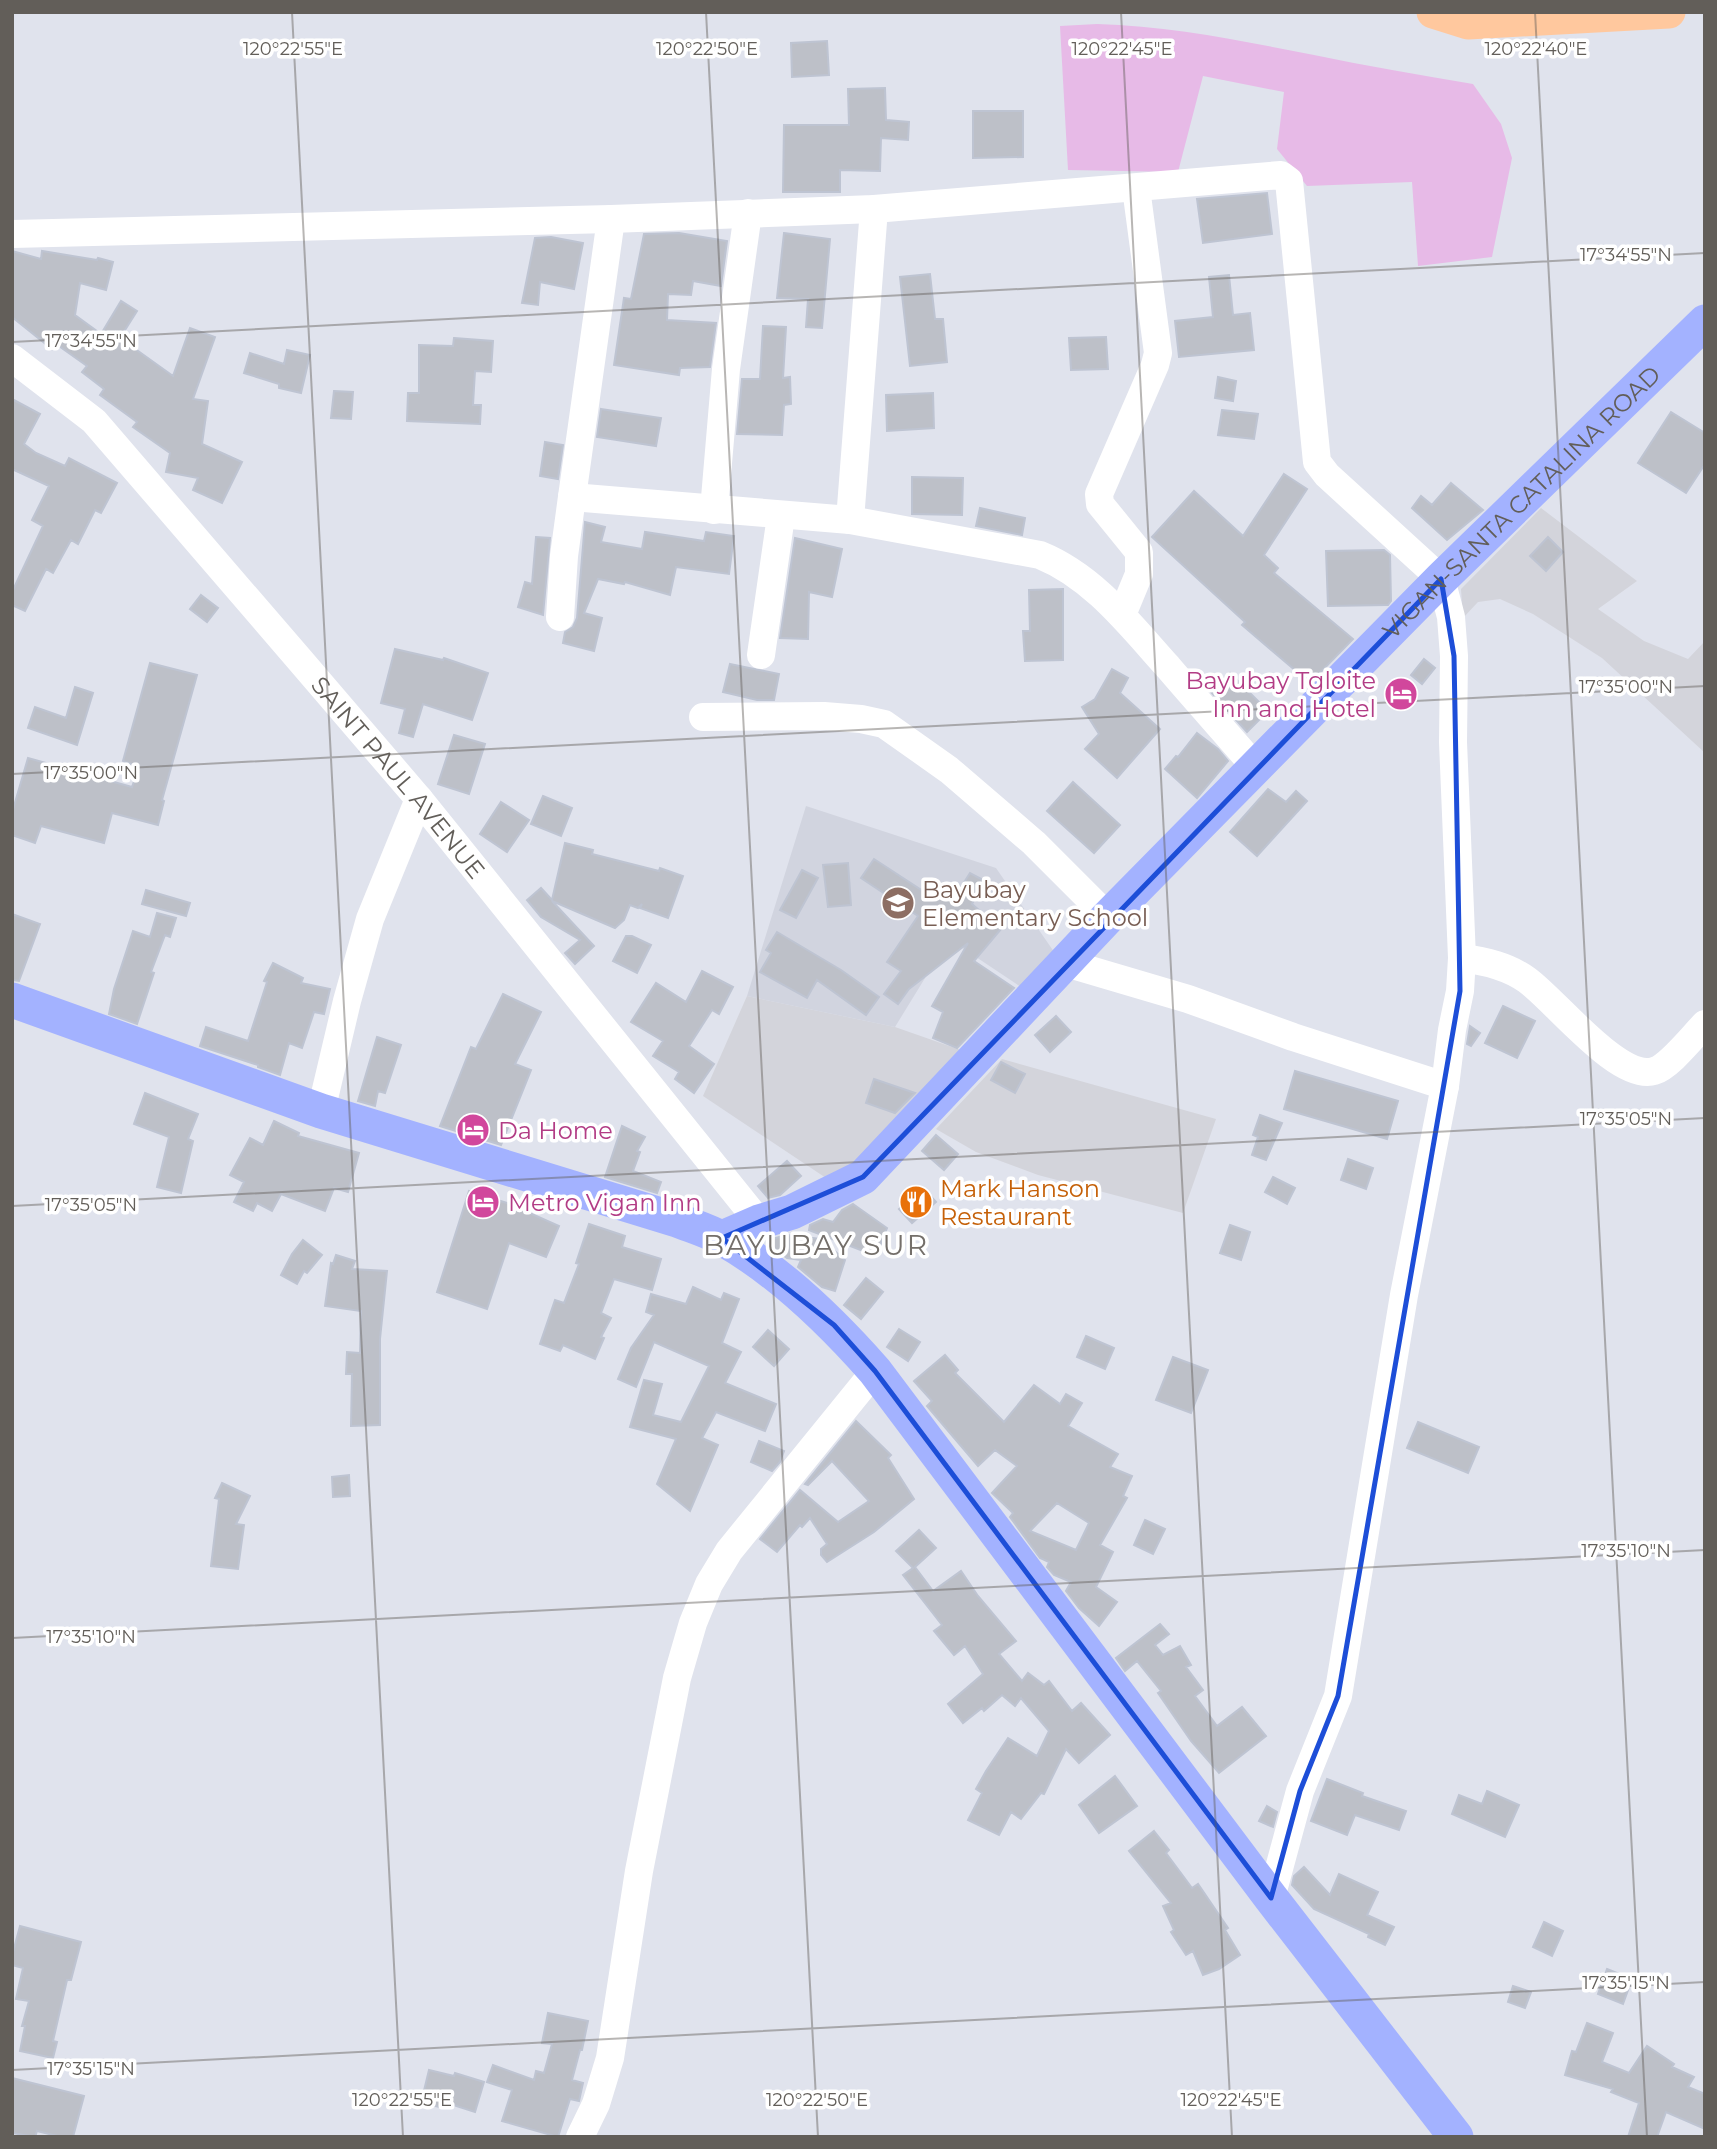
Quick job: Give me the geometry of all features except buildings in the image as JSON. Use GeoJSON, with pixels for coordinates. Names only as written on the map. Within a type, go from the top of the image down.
{"type":"FeatureCollection","features":[{"type":"Feature","properties":{"kind":"main road","name":"VIGAN-SANTA CATALINA ROAD"},"geometry":{"type":"LineString","coordinates":[[722,1238],[759,1222],[792,1212],[863,1177],[1108,917],[1441,579],[1705,322]]}},
{"type":"Feature","properties":{"kind":"main road"},"geometry":{"type":"LineString","coordinates":[[12,1000],[321,1111],[677,1220],[722,1238],[780,1279],[834,1325],[875,1371],[1272,1898],[1456,2137]]}},
{"type":"Feature","properties":{"kind":"street"},"geometry":{"type":"LineString","coordinates":[[12,234],[611,219],[874,209],[1280,175],[1289,181],[1317,462],[1327,475],[1441,579],[1451,617],[1462,958],[1460,991],[1445,1086],[1404,1295],[1338,1696],[1300,1791],[1272,1898]]}},
{"type":"Feature","properties":{"kind":"street"},"geometry":{"type":"LineString","coordinates":[[1122,615],[1139,574],[1139,552],[1100,504],[1099,494],[1158,353],[1136,188]]}},
{"type":"Feature","properties":{"kind":"street"},"geometry":{"type":"LineString","coordinates":[[850,520],[874,209]]}},
{"type":"Feature","properties":{"kind":"street"},"geometry":{"type":"LineString","coordinates":[[714,510],[726,369],[748,213]]}},
{"type":"Feature","properties":{"kind":"street"},"geometry":{"type":"LineString","coordinates":[[561,617],[564,556],[611,219]]}},
{"type":"Feature","properties":{"kind":"street","name":"SAINT PAUL AVENUE"},"geometry":{"type":"LineString","coordinates":[[12,358],[94,421],[419,799],[759,1222]]}},
{"type":"Feature","properties":{"kind":"street"},"geometry":{"type":"LineString","coordinates":[[572,498],[850,520],[1040,555],[1059,562],[1087,582],[1122,615],[1256,768]]}},
{"type":"Feature","properties":{"kind":"street"},"geometry":{"type":"LineString","coordinates":[[761,654],[781,516]]}},
{"type":"Feature","properties":{"kind":"street"},"geometry":{"type":"LineString","coordinates":[[703,717],[824,716],[884,724],[949,771],[1025,835],[1108,917]]}},
{"type":"Feature","properties":{"kind":"street"},"geometry":{"type":"LineString","coordinates":[[321,1111],[370,919],[419,799]]}},
{"type":"Feature","properties":{"kind":"street"},"geometry":{"type":"LineString","coordinates":[[1462,958],[1487,961],[1526,979],[1607,1054],[1637,1072],[1657,1070],[1705,1024]]}},
{"type":"Feature","properties":{"kind":"street"},"geometry":{"type":"LineString","coordinates":[[1066,963],[1188,999],[1293,1037],[1445,1086]]}},
{"type":"Feature","properties":{"kind":"street"},"geometry":{"type":"LineString","coordinates":[[579,2137],[596,2104],[610,2058],[639,1871],[677,1678],[693,1623],[709,1584],[729,1551],[875,1371]]}},
{"type":"Feature","properties":{"kind":"highlighted area"},"geometry":{"type":"Polygon","coordinates":[[[1441,579],[1454,656],[1460,991],[1338,1696],[1300,1791],[1271,1898],[875,1371],[834,1325],[722,1238],[863,1177],[1441,579]]]}},
{"type":"Feature","properties":{"kind":"shaded area"},"geometry":{"type":"Polygon","coordinates":[[[1097,24],[1206,35],[1473,84],[1501,124],[1512,158],[1492,257],[1418,266],[1412,182],[1307,186],[1277,149],[1284,92],[1203,76],[1178,172],[1068,170],[1060,26],[1097,24]]]}},
{"type":"Feature","properties":{"kind":"shaded area"},"geometry":{"type":"Polygon","coordinates":[[[1541,508],[1637,581],[1598,609],[1644,641],[1688,659],[1705,641],[1705,753],[1602,658],[1533,614],[1500,599],[1478,602],[1463,618],[1461,589],[1541,508]]]}},
{"type":"Feature","properties":{"kind":"shaded area","name":"Bayubay Elementary School"},"geometry":{"type":"Polygon","coordinates":[[[806,806],[996,868],[1059,959],[1030,993],[949,939],[895,1027],[747,996],[806,806]]]}},
{"type":"Feature","properties":{"kind":"shaded area"},"geometry":{"type":"Polygon","coordinates":[[[747,996],[895,1027],[972,1054],[832,1182],[703,1096],[747,996]]]}},
{"type":"Feature","properties":{"kind":"shaded area"},"geometry":{"type":"Polygon","coordinates":[[[1002,1059],[1216,1119],[1183,1213],[1038,1175],[976,1152],[936,1129],[1002,1059]]]}},
{"type":"Feature","properties":{"kind":"waterway"},"geometry":{"type":"LineString","coordinates":[[1433,12],[1468,23],[1669,12]]}},
{"type":"Feature","properties":{"kind":"place","name":"Bayubay Tgloite Inn and Hotel"},"geometry":{"type":"Point","coordinates":[1401,694]}},
{"type":"Feature","properties":{"kind":"place","name":"Bayubay Elementary School"},"geometry":{"type":"Point","coordinates":[898,903]}},
{"type":"Feature","properties":{"kind":"place","name":"Da Home"},"geometry":{"type":"Point","coordinates":[473,1130]}},
{"type":"Feature","properties":{"kind":"place","name":"Metro Vigan Inn"},"geometry":{"type":"Point","coordinates":[483,1202]}},
{"type":"Feature","properties":{"kind":"place","name":"Mark Hanson Restaurant"},"geometry":{"type":"Point","coordinates":[916,1202]}},
{"type":"Feature","properties":{"kind":"district","name":"BAYUBAY SUR"},"geometry":{"type":"Point","coordinates":[816,1245]}}]}
